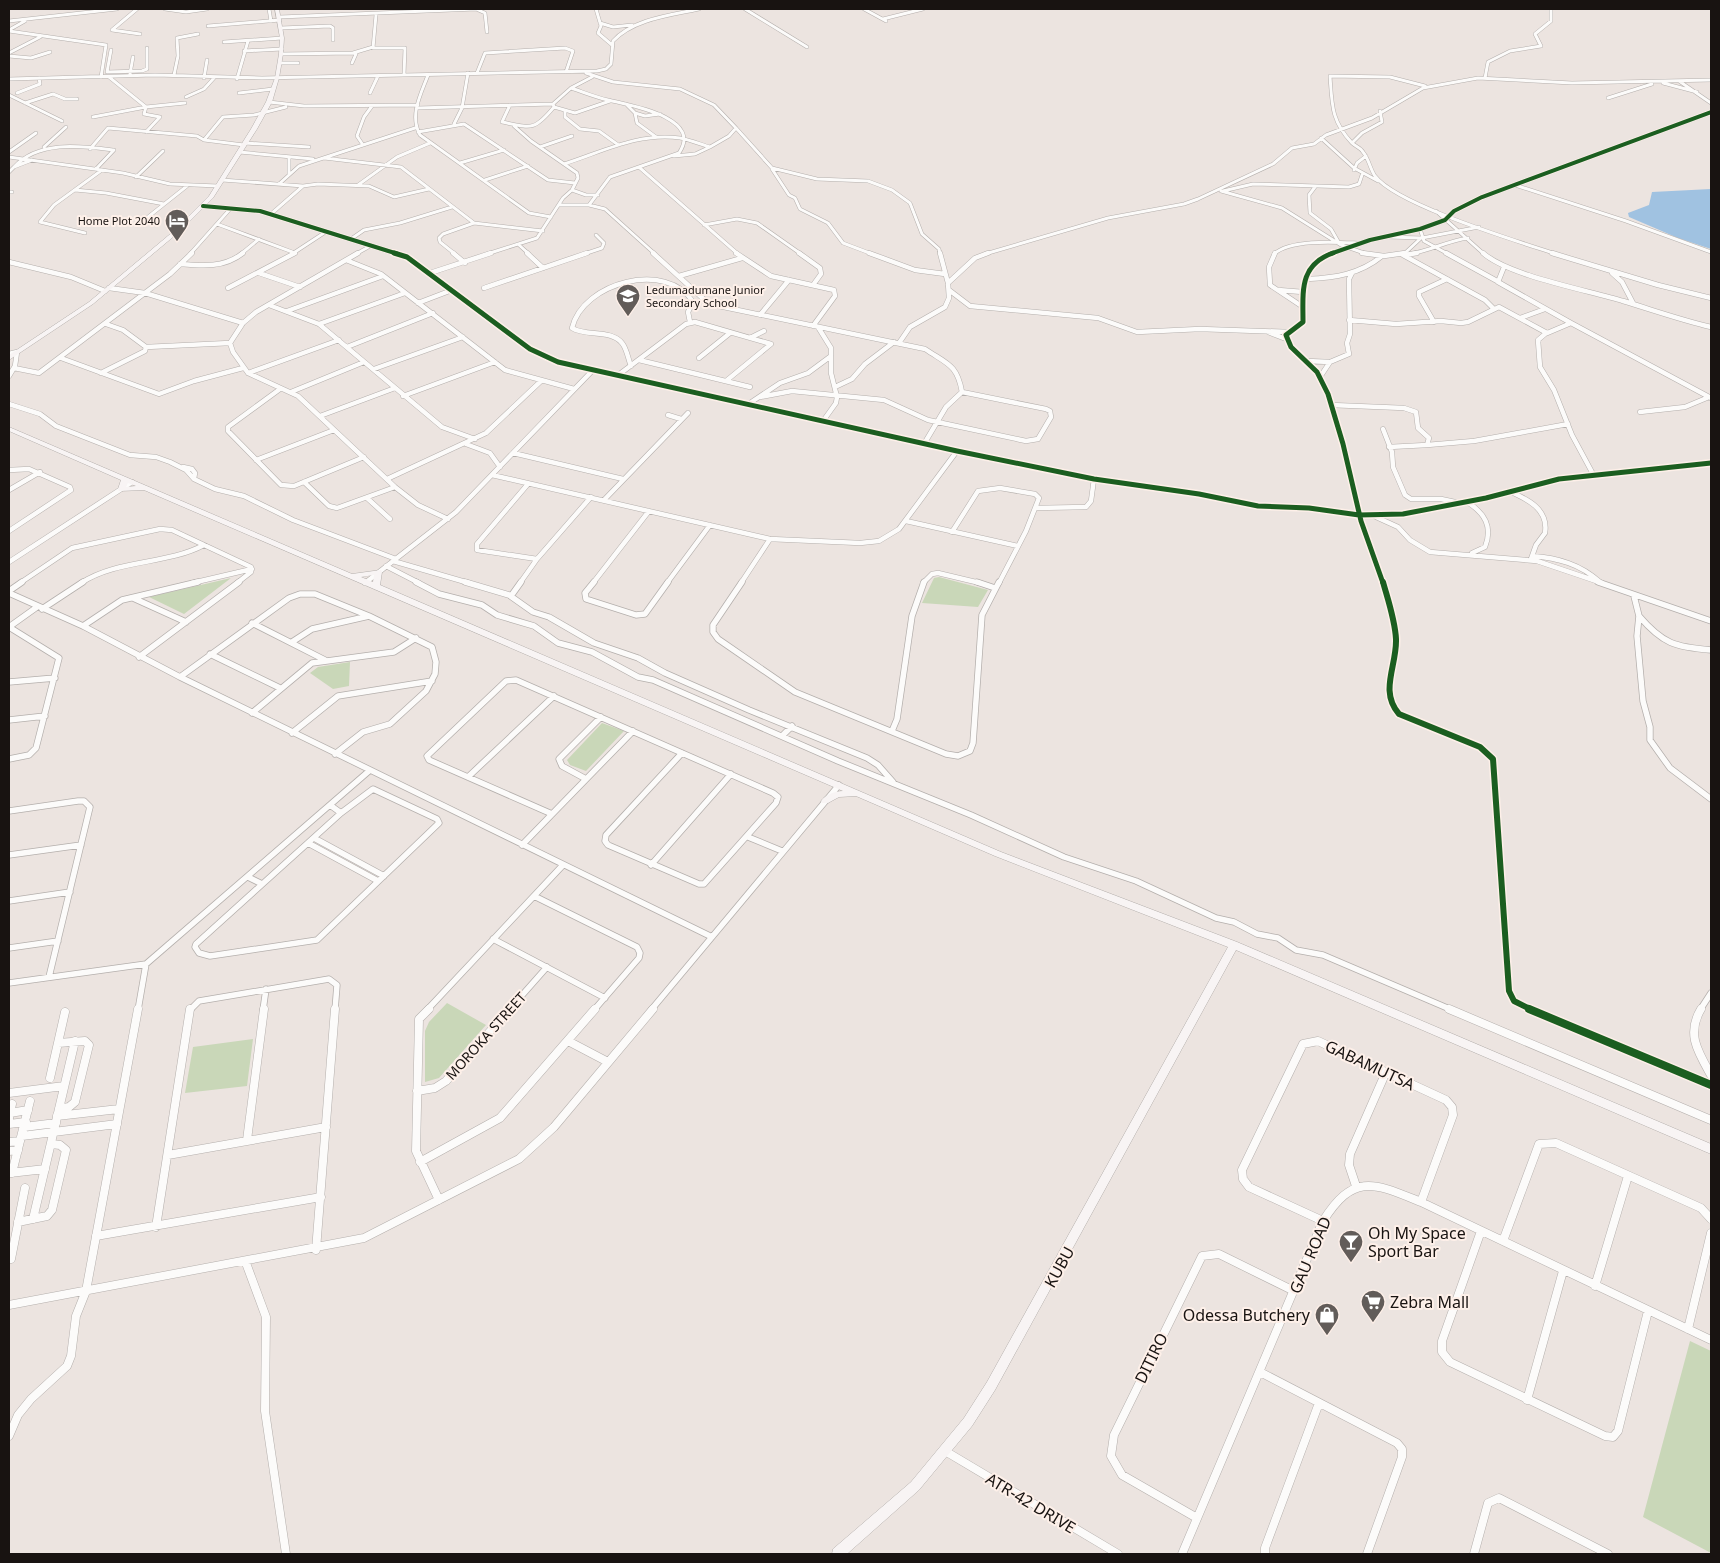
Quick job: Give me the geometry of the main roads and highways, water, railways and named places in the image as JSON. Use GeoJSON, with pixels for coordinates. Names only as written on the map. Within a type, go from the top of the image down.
{"type":"FeatureCollection","features":[{"type":"Feature","properties":{"kind":"main road"},"geometry":{"type":"LineString","coordinates":[[11,356],[71,316],[107,289],[178,231],[203,206],[222,180],[264,112],[268,102],[277,78],[280,63],[282,38],[279,15]]}},
{"type":"Feature","properties":{"kind":"main road"},"geometry":{"type":"LineString","coordinates":[[9,430],[998,854],[1234,945],[1711,1150]]}},
{"type":"Feature","properties":{"kind":"main road"},"geometry":{"type":"LineString","coordinates":[[128,481],[122,489],[146,488]]}},
{"type":"Feature","properties":{"kind":"main road"},"geometry":{"type":"LineString","coordinates":[[351,577],[378,572],[376,587]]}},
{"type":"Feature","properties":{"kind":"main road"},"geometry":{"type":"LineString","coordinates":[[824,779],[828,786],[825,801],[842,793],[866,796]]}},
{"type":"Feature","properties":{"kind":"main road"},"geometry":{"type":"LineString","coordinates":[[1211,936],[1222,948],[1224,962]]}},
{"type":"Feature","properties":{"kind":"main road","name":"KUBU"},"geometry":{"type":"LineString","coordinates":[[838,1554],[902,1500],[968,1422],[1013,1350],[1234,945]]}},
{"type":"Feature","properties":{"kind":"water"},"geometry":{"type":"Polygon","coordinates":[[[1711,189],[1711,249],[1678,238],[1629,217],[1628,213],[1649,205],[1652,192],[1711,189]]]}},
{"type":"Feature","properties":{"kind":"place","name":"Home Plot 2040"},"geometry":{"type":"Point","coordinates":[177,242]}},
{"type":"Feature","properties":{"kind":"place","name":"Ledumadumane Junior Secondary School"},"geometry":{"type":"Point","coordinates":[628,317]}},
{"type":"Feature","properties":{"kind":"place","name":"Oh My Space Sport Bar"},"geometry":{"type":"Point","coordinates":[1351,1263]}},
{"type":"Feature","properties":{"kind":"place","name":"Zebra Mall"},"geometry":{"type":"Point","coordinates":[1373,1323]}},
{"type":"Feature","properties":{"kind":"place","name":"Odessa Butchery"},"geometry":{"type":"Point","coordinates":[1327,1336]}}]}
